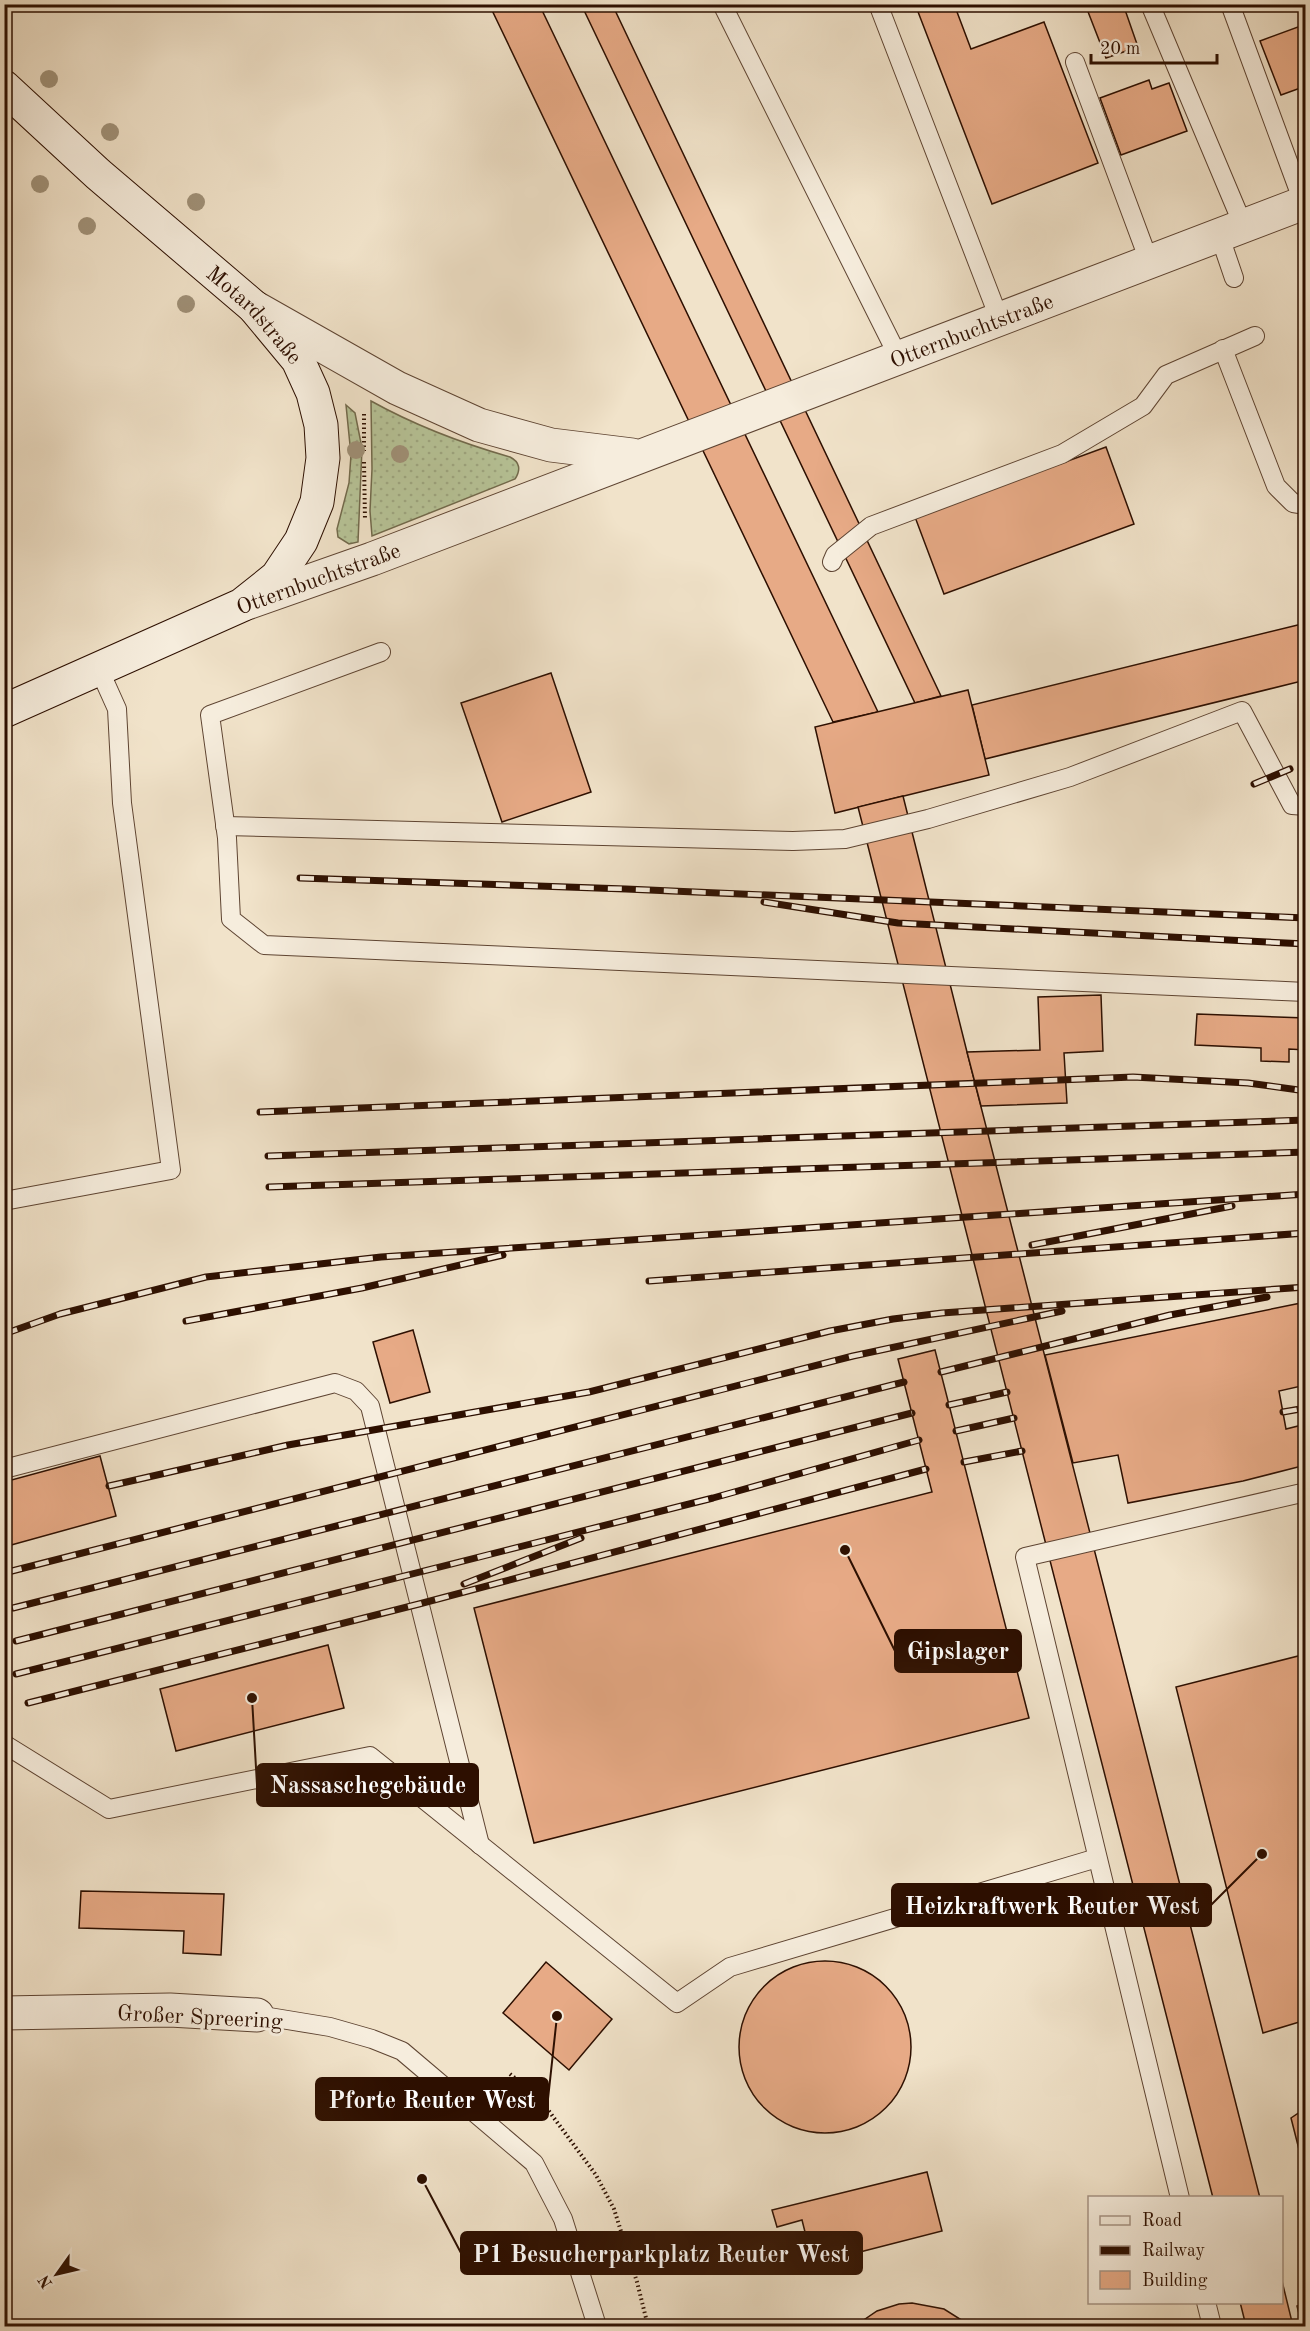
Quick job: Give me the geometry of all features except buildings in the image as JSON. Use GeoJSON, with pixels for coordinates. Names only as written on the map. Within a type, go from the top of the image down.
{"type":"FeatureCollection","features":[{"type":"Feature","properties":{"kind":"street","name":"Motardstraße"},"geometry":{"type":"LineString","coordinates":[[4,87],[98,174],[254,307],[298,360],[313,393],[321,425],[323,458],[317,502],[301,542],[277,577],[242,605]]}},
{"type":"Feature","properties":{"kind":"street","name":"Otternbuchtstraße"},"geometry":{"type":"LineString","coordinates":[[4,711],[242,605],[372,559],[1304,202]]}},
{"type":"Feature","properties":{"kind":"street","name":"Otternbuchtstraße"},"geometry":{"type":"LineString","coordinates":[[254,307],[397,388],[480,425],[551,445],[637,456]]}},
{"type":"Feature","properties":{"kind":"street","name":"Großer Spreering"},"geometry":{"type":"LineString","coordinates":[[4,2013],[170,2010],[257,2015]]}},
{"type":"Feature","properties":{"kind":"lane"},"geometry":{"type":"LineString","coordinates":[[722,4],[898,356]]}},
{"type":"Feature","properties":{"kind":"lane"},"geometry":{"type":"LineString","coordinates":[[878,4],[999,318]]}},
{"type":"Feature","properties":{"kind":"lane"},"geometry":{"type":"LineString","coordinates":[[1150,4],[1231,230],[1234,278]]}},
{"type":"Feature","properties":{"kind":"lane"},"geometry":{"type":"LineString","coordinates":[[1230,4],[1304,202]]}},
{"type":"Feature","properties":{"kind":"lane"},"geometry":{"type":"LineString","coordinates":[[1075,62],[1149,261]]}},
{"type":"Feature","properties":{"kind":"lane"},"geometry":{"type":"LineString","coordinates":[[832,562],[836,555],[871,526],[1062,454],[1143,405],[1166,375],[1255,336]]}},
{"type":"Feature","properties":{"kind":"lane"},"geometry":{"type":"LineString","coordinates":[[1223,349],[1276,486],[1293,502],[1305,506]]}},
{"type":"Feature","properties":{"kind":"lane"},"geometry":{"type":"LineString","coordinates":[[381,652],[210,716],[225,826],[231,919],[264,945],[1305,992]]}},
{"type":"Feature","properties":{"kind":"lane"},"geometry":{"type":"LineString","coordinates":[[4,1201],[171,1170],[122,803],[117,710],[99,669]]}},
{"type":"Feature","properties":{"kind":"lane"},"geometry":{"type":"LineString","coordinates":[[225,826],[793,841],[845,839],[928,819],[1070,777],[1242,711],[1293,805],[1305,806]]}},
{"type":"Feature","properties":{"kind":"lane"},"geometry":{"type":"LineString","coordinates":[[4,1469],[336,1383],[356,1391],[370,1406],[480,1845]]}},
{"type":"Feature","properties":{"kind":"lane"},"geometry":{"type":"LineString","coordinates":[[1180,2196],[1025,1557],[1305,1491]]}},
{"type":"Feature","properties":{"kind":"lane"},"geometry":{"type":"LineString","coordinates":[[4,1744],[109,1809],[370,1756],[677,2003],[730,1967],[1097,1858]]}},
{"type":"Feature","properties":{"kind":"lane","name":"Großer Spreering"},"geometry":{"type":"LineString","coordinates":[[257,2015],[330,2028],[372,2039],[402,2051],[534,2163],[563,2219],[597,2326]]}},
{"type":"Feature","properties":{"kind":"lane"},"geometry":{"type":"LineString","coordinates":[[1206,2304],[1212,2326]]}},
{"type":"Feature","properties":{"kind":"path"},"geometry":{"type":"LineString","coordinates":[[364,407],[365,527]]}},
{"type":"Feature","properties":{"kind":"path"},"geometry":{"type":"LineString","coordinates":[[510,2074],[540,2099],[596,2175],[614,2209],[648,2326]]}},
{"type":"Feature","properties":{"kind":"green space"},"geometry":{"type":"Polygon","coordinates":[[[371,401],[439,433],[510,457],[518,464],[517,476],[515,479],[372,536],[370,511],[371,401]]]}},
{"type":"Feature","properties":{"kind":"green space"},"geometry":{"type":"Polygon","coordinates":[[[346,405],[355,413],[362,448],[358,542],[349,544],[338,537],[337,529],[349,483],[351,455],[346,405]]]}},
{"type":"Feature","properties":{"kind":"railway"},"geometry":{"type":"LineString","coordinates":[[1254,784],[1290,769]]}},
{"type":"Feature","properties":{"kind":"railway"},"geometry":{"type":"LineString","coordinates":[[300,878],[626,889],[1306,918]]}},
{"type":"Feature","properties":{"kind":"railway"},"geometry":{"type":"LineString","coordinates":[[764,902],[898,923],[1306,944]]}},
{"type":"Feature","properties":{"kind":"railway"},"geometry":{"type":"LineString","coordinates":[[260,1112],[1133,1077],[1248,1083],[1306,1091]]}},
{"type":"Feature","properties":{"kind":"railway"},"geometry":{"type":"LineString","coordinates":[[268,1156],[1306,1120]]}},
{"type":"Feature","properties":{"kind":"railway"},"geometry":{"type":"LineString","coordinates":[[269,1187],[1306,1152]]}},
{"type":"Feature","properties":{"kind":"railway"},"geometry":{"type":"LineString","coordinates":[[4,1334],[60,1314],[206,1277],[381,1257],[1306,1194]]}},
{"type":"Feature","properties":{"kind":"railway"},"geometry":{"type":"LineString","coordinates":[[1032,1245],[1232,1206]]}},
{"type":"Feature","properties":{"kind":"railway"},"geometry":{"type":"LineString","coordinates":[[649,1281],[1306,1233]]}},
{"type":"Feature","properties":{"kind":"railway"},"geometry":{"type":"LineString","coordinates":[[186,1321],[362,1288],[503,1255]]}},
{"type":"Feature","properties":{"kind":"railway"},"geometry":{"type":"LineString","coordinates":[[109,1486],[288,1445],[589,1392],[830,1331],[893,1319],[942,1313],[1306,1287]]}},
{"type":"Feature","properties":{"kind":"railway"},"geometry":{"type":"LineString","coordinates":[[941,1372],[1170,1315],[1267,1297]]}},
{"type":"Feature","properties":{"kind":"railway"},"geometry":{"type":"LineString","coordinates":[[8,1572],[853,1356],[1062,1311]]}},
{"type":"Feature","properties":{"kind":"railway"},"geometry":{"type":"LineString","coordinates":[[13,1608],[904,1382]]}},
{"type":"Feature","properties":{"kind":"railway"},"geometry":{"type":"LineString","coordinates":[[949,1405],[1007,1392]]}},
{"type":"Feature","properties":{"kind":"railway"},"geometry":{"type":"LineString","coordinates":[[1283,1412],[1306,1408]]}},
{"type":"Feature","properties":{"kind":"railway"},"geometry":{"type":"LineString","coordinates":[[16,1641],[912,1413]]}},
{"type":"Feature","properties":{"kind":"railway"},"geometry":{"type":"LineString","coordinates":[[956,1431],[1014,1418]]}},
{"type":"Feature","properties":{"kind":"railway"},"geometry":{"type":"LineString","coordinates":[[16,1674],[713,1498],[919,1440]]}},
{"type":"Feature","properties":{"kind":"railway"},"geometry":{"type":"LineString","coordinates":[[964,1462],[1022,1451]]}},
{"type":"Feature","properties":{"kind":"railway"},"geometry":{"type":"LineString","coordinates":[[28,1703],[419,1604],[926,1469]]}},
{"type":"Feature","properties":{"kind":"railway"},"geometry":{"type":"LineString","coordinates":[[464,1584],[581,1538]]}},
{"type":"Feature","properties":{"kind":"place","name":"Gipslager"},"geometry":{"type":"Point","coordinates":[845,1550]}},
{"type":"Feature","properties":{"kind":"place","name":"Nassaschegebäude"},"geometry":{"type":"Point","coordinates":[252,1698]}},
{"type":"Feature","properties":{"kind":"place","name":"Heizkraftwerk Reuter West"},"geometry":{"type":"Point","coordinates":[1262,1854]}},
{"type":"Feature","properties":{"kind":"place","name":"Pforte Reuter West"},"geometry":{"type":"Point","coordinates":[557,2016]}},
{"type":"Feature","properties":{"kind":"place","name":"P1 Besucherparkplatz Reuter West"},"geometry":{"type":"Point","coordinates":[422,2179]}}]}
